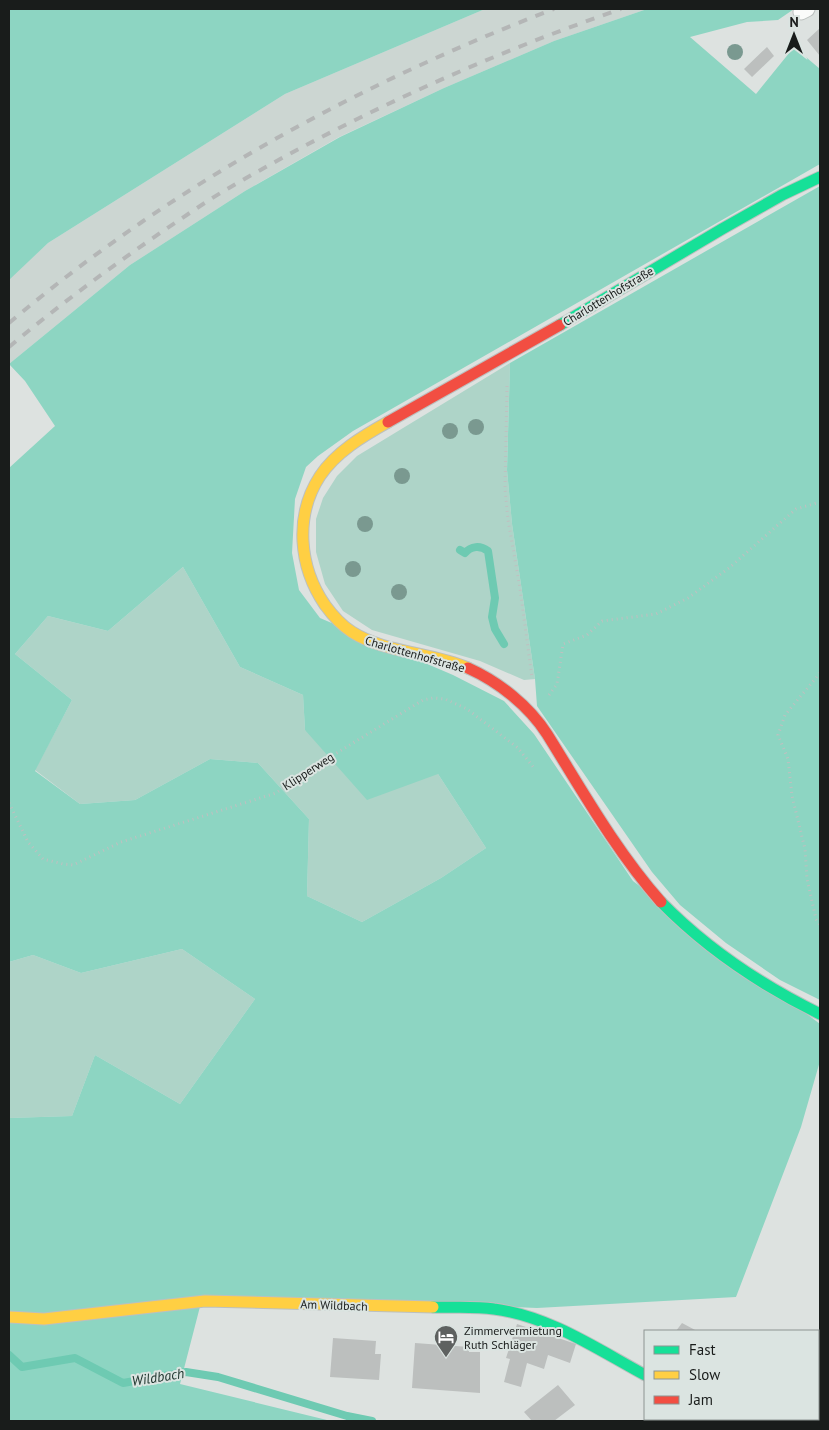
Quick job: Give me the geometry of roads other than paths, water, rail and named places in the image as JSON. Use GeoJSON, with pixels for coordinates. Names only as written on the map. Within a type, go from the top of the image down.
{"type":"FeatureCollection","features":[{"type":"Feature","properties":{"kind":"main road","name":"Charlottenhofstraße"},"geometry":{"type":"LineString","coordinates":[[820,177],[789,191],[698,242],[507,355],[371,432],[344,450],[319,477],[313,488],[304,515],[302,537],[305,560],[311,582],[334,617],[349,631],[371,642],[433,657],[466,668],[480,674],[504,689],[535,717],[618,847],[638,874],[685,926],[720,954],[763,984],[820,1014]]}},
{"type":"Feature","properties":{"kind":"main road","name":"Am Wildbach"},"geometry":{"type":"LineString","coordinates":[[9,1317],[44,1319],[205,1301],[494,1309],[529,1317],[560,1329],[644,1374]]}},
{"type":"Feature","properties":{"kind":"waterway"},"geometry":{"type":"LineString","coordinates":[[460,550],[465,553],[470,549],[479,547],[488,551],[495,598],[492,617],[495,629],[504,644]]}},
{"type":"Feature","properties":{"kind":"waterway","name":"Wildbach"},"geometry":{"type":"LineString","coordinates":[[9,1355],[22,1367],[75,1358],[123,1383],[186,1372],[218,1377],[347,1416],[372,1421]]}},
{"type":"Feature","properties":{"kind":"railway"},"geometry":{"type":"LineString","coordinates":[[9,323],[134,227],[268,143],[337,105],[408,71],[481,38],[554,9]]}},
{"type":"Feature","properties":{"kind":"railway"},"geometry":{"type":"LineString","coordinates":[[9,347],[66,301],[146,243],[213,198],[276,161],[372,112],[470,67],[621,9]]}},
{"type":"Feature","properties":{"kind":"place","name":"Zimmervermietung Ruth Schläger"},"geometry":{"type":"Point","coordinates":[446,1358]}}]}
